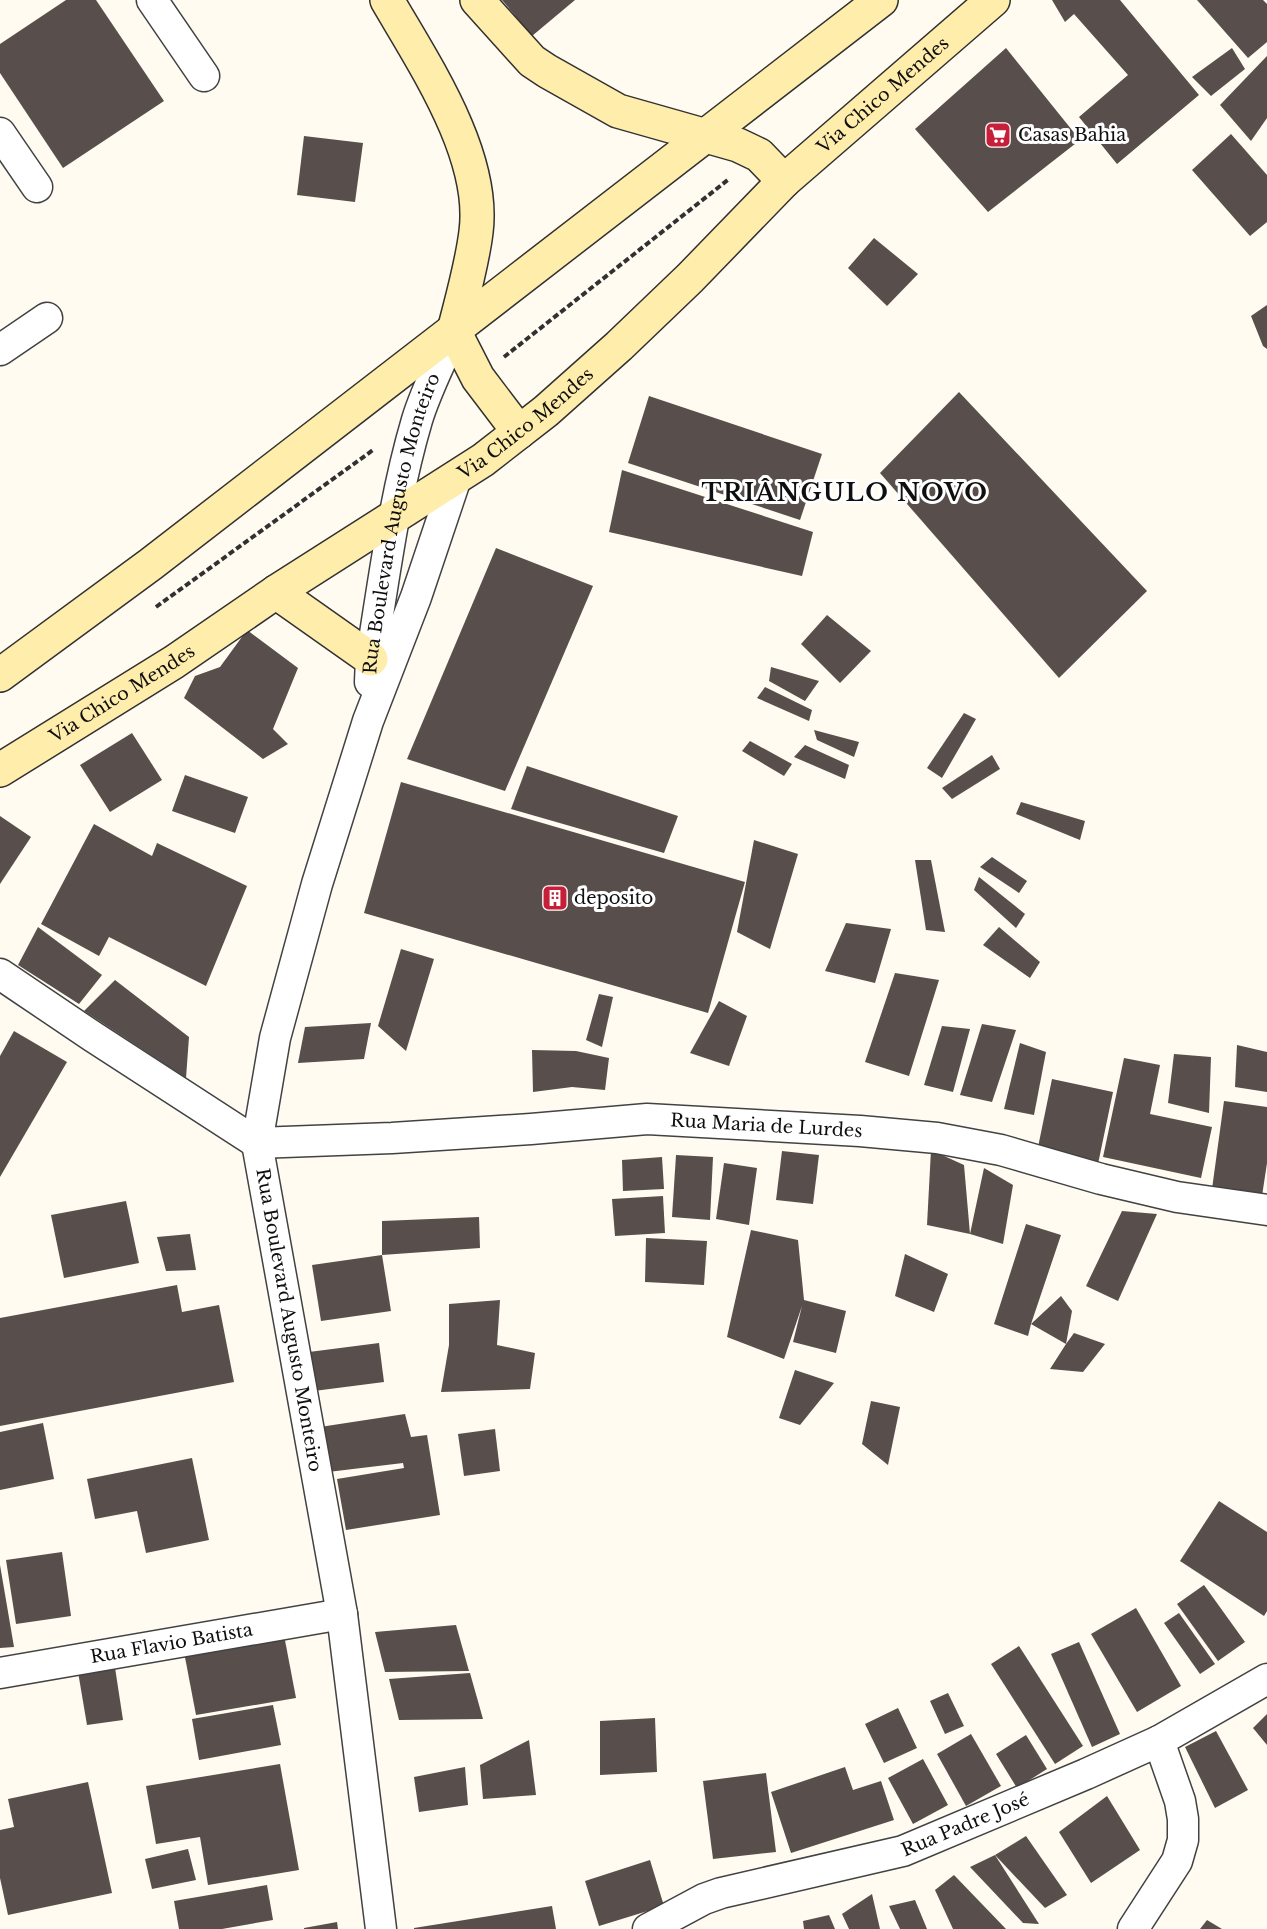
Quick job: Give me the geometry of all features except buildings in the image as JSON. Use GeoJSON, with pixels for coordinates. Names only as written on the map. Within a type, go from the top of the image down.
{"type":"FeatureCollection","features":[{"type":"Feature","properties":{"kind":"main road"},"geometry":{"type":"LineString","coordinates":[[387,0],[428,70],[455,123],[469,158],[476,203],[477,231],[454,331],[478,378],[519,432]]}},
{"type":"Feature","properties":{"kind":"main road"},"geometry":{"type":"LineString","coordinates":[[477,0],[532,60],[547,71],[618,111],[738,145],[759,155],[784,181]]}},
{"type":"Feature","properties":{"kind":"main road"},"geometry":{"type":"LineString","coordinates":[[0,675],[151,564],[881,0]]}},
{"type":"Feature","properties":{"kind":"main road","name":"Via Chico Mendes"},"geometry":{"type":"LineString","coordinates":[[0,770],[174,662],[276,592],[483,460],[554,404],[675,293],[784,181],[993,0]]}},
{"type":"Feature","properties":{"kind":"main road"},"geometry":{"type":"LineString","coordinates":[[276,592],[371,659]]}},
{"type":"Feature","properties":{"kind":"street"},"geometry":{"type":"LineString","coordinates":[[152,0],[204,76]]}},
{"type":"Feature","properties":{"kind":"street"},"geometry":{"type":"LineString","coordinates":[[0,133],[37,187]]}},
{"type":"Feature","properties":{"kind":"street"},"geometry":{"type":"LineString","coordinates":[[0,350],[46,318]]}},
{"type":"Feature","properties":{"kind":"street","name":"Rua Boulevard Augusto Monteiro"},"geometry":{"type":"LineString","coordinates":[[368,721],[371,659],[393,519],[418,417],[454,331]]}},
{"type":"Feature","properties":{"kind":"street","name":"Rua Boulevard Augusto Monteiro"},"geometry":{"type":"LineString","coordinates":[[381,1929],[342,1614],[257,1143],[275,1038],[317,884],[368,721],[416,597],[456,478]]}},
{"type":"Feature","properties":{"kind":"street"},"geometry":{"type":"LineString","coordinates":[[0,974],[257,1143]]}},
{"type":"Feature","properties":{"kind":"street","name":"Rua Maria de Lurdes"},"geometry":{"type":"LineString","coordinates":[[257,1143],[392,1138],[647,1119],[860,1131],[937,1138],[1001,1150],[1101,1179],[1177,1197],[1267,1210]]}},
{"type":"Feature","properties":{"kind":"street","name":"Rua Flavio Batista"},"geometry":{"type":"LineString","coordinates":[[0,1673],[342,1614]]}},
{"type":"Feature","properties":{"kind":"street","name":"Rua Padre José"},"geometry":{"type":"LineString","coordinates":[[648,1929],[704,1899],[721,1893],[903,1851],[1159,1741],[1267,1679]]}},
{"type":"Feature","properties":{"kind":"street"},"geometry":{"type":"LineString","coordinates":[[1133,1929],[1177,1861],[1183,1840],[1184,1819],[1180,1801],[1159,1741]]}},
{"type":"Feature","properties":{"kind":"place","name":"Casas Bahia"},"geometry":{"type":"Point","coordinates":[998,135]}},
{"type":"Feature","properties":{"kind":"place","name":"deposito"},"geometry":{"type":"Point","coordinates":[555,898]}},
{"type":"Feature","properties":{"kind":"district","name":"TRIÂNGULO NOVO"},"geometry":{"type":"Point","coordinates":[845,492]}}]}
